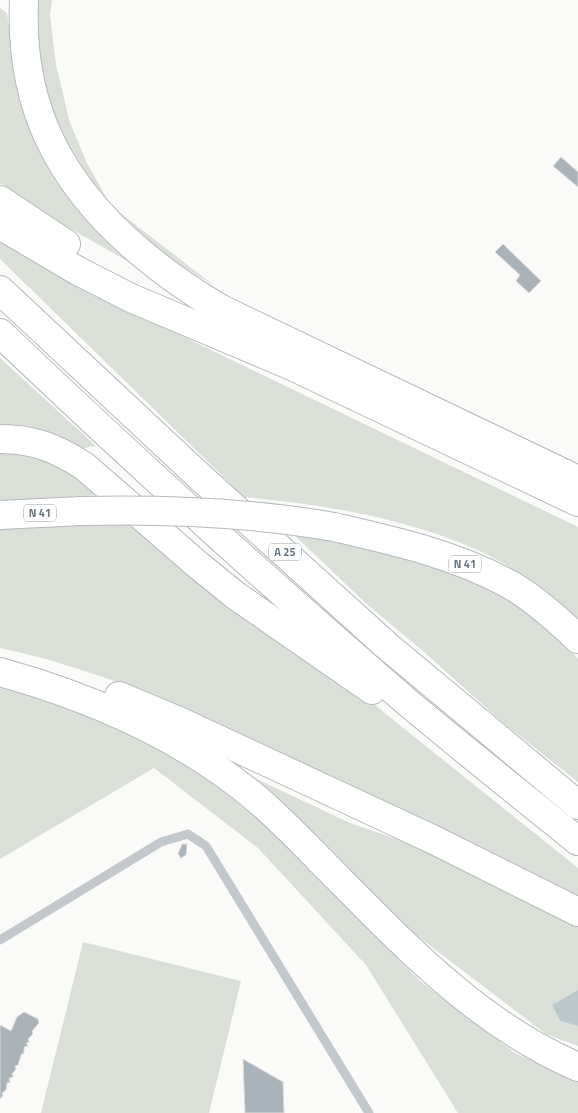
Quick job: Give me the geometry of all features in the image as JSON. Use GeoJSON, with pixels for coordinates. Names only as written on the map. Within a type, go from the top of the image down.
{"type":"FeatureCollection","features":[{"type":"Feature","properties":{"kind":"highway"},"geometry":{"type":"LineString","coordinates":[[24,0],[23,27],[28,73],[34,100],[45,129],[60,160],[74,182],[103,218],[127,240],[172,278],[221,309],[573,495]]}},
{"type":"Feature","properties":{"kind":"highway"},"geometry":{"type":"LineString","coordinates":[[0,200],[104,266],[292,366]]}},
{"type":"Feature","properties":{"kind":"highway"},"geometry":{"type":"LineString","coordinates":[[0,225],[78,271],[131,298],[292,366],[573,495]]}},
{"type":"Feature","properties":{"kind":"highway","name":"A 25"},"geometry":{"type":"LineString","coordinates":[[0,290],[199,476],[386,644],[578,805]]}},
{"type":"Feature","properties":{"kind":"highway","name":"A 25"},"geometry":{"type":"LineString","coordinates":[[0,333],[98,427],[408,703],[578,841]]}},
{"type":"Feature","properties":{"kind":"highway"},"geometry":{"type":"LineString","coordinates":[[0,439],[42,444],[63,453],[84,466],[235,595],[375,692],[578,852]]}},
{"type":"Feature","properties":{"kind":"highway","name":"N 41"},"geometry":{"type":"LineString","coordinates":[[0,515],[80,510],[139,509],[213,512],[268,517],[334,527],[428,550],[471,566],[509,585],[538,603],[578,639]]}},
{"type":"Feature","properties":{"kind":"highway"},"geometry":{"type":"LineString","coordinates":[[0,662],[26,666],[94,686],[153,709],[493,868],[578,912]]}},
{"type":"Feature","properties":{"kind":"highway"},"geometry":{"type":"LineString","coordinates":[[0,672],[104,707],[162,736],[206,761],[279,818],[412,951],[472,1005],[527,1042],[578,1066]]}},
{"type":"Feature","properties":{"kind":"lane"},"geometry":{"type":"LineString","coordinates":[[0,940],[161,842],[188,834],[206,846],[370,1113]]}},
{"type":"Feature","properties":{"kind":"shaded area"},"geometry":{"type":"Polygon","coordinates":[[[35,0],[52,0],[50,15],[56,65],[70,123],[87,163],[111,206],[216,287],[140,240],[100,201],[60,139],[41,86],[35,0]]]}},
{"type":"Feature","properties":{"kind":"shaded area"},"geometry":{"type":"Polygon","coordinates":[[[0,8],[7,13],[16,78],[157,278],[57,221],[0,183],[0,8]]]}},
{"type":"Feature","properties":{"kind":"shaded area"},"geometry":{"type":"Polygon","coordinates":[[[0,238],[122,307],[578,527],[578,622],[547,594],[513,569],[484,553],[452,539],[418,528],[348,511],[244,497],[0,259],[0,238]]]}},
{"type":"Feature","properties":{"kind":"shaded area"},"geometry":{"type":"Polygon","coordinates":[[[0,358],[96,446],[80,449],[0,428],[0,358]]]}},
{"type":"Feature","properties":{"kind":"shaded area"},"geometry":{"type":"Polygon","coordinates":[[[0,448],[60,460],[98,495],[0,502],[0,448]]]}},
{"type":"Feature","properties":{"kind":"shaded area"},"geometry":{"type":"Polygon","coordinates":[[[135,522],[366,698],[578,868],[578,898],[173,704],[88,672],[0,648],[0,527],[135,522]]]}},
{"type":"Feature","properties":{"kind":"shaded area"},"geometry":{"type":"Polygon","coordinates":[[[292,533],[363,541],[455,570],[509,600],[565,643],[578,659],[578,782],[502,722],[423,651],[369,606],[292,533]]]}},
{"type":"Feature","properties":{"kind":"shaded area"},"geometry":{"type":"Polygon","coordinates":[[[0,682],[77,709],[158,745],[198,771],[282,839],[420,981],[515,1053],[578,1082],[578,1113],[458,1113],[366,965],[258,848],[154,768],[0,859],[0,682]]]}},
{"type":"Feature","properties":{"kind":"shaded area"},"geometry":{"type":"Polygon","coordinates":[[[242,772],[350,823],[445,856],[578,926],[578,990],[552,1005],[560,1021],[578,1026],[578,1046],[546,1034],[391,916],[242,772]]]}},
{"type":"Feature","properties":{"kind":"shaded area"},"geometry":{"type":"Polygon","coordinates":[[[83,942],[241,981],[209,1113],[41,1113],[83,942]]]}},
{"type":"Feature","properties":{"kind":"shaded area"},"geometry":{"type":"Polygon","coordinates":[[[578,990],[578,1026],[560,1021],[552,1005],[578,990]]]}},
{"type":"Feature","properties":{"kind":"building"},"geometry":{"type":"Polygon","coordinates":[[[561,157],[578,172],[578,187],[553,166],[561,157]]]}},
{"type":"Feature","properties":{"kind":"building"},"geometry":{"type":"Polygon","coordinates":[[[503,244],[541,281],[529,293],[516,281],[520,275],[495,252],[503,244]]]}},
{"type":"Feature","properties":{"kind":"building"},"geometry":{"type":"Polygon","coordinates":[[[182,844],[187,844],[186,855],[181,858],[178,854],[182,844]]]}},
{"type":"Feature","properties":{"kind":"building"},"geometry":{"type":"Polygon","coordinates":[[[24,1012],[38,1019],[39,1023],[32,1031],[33,1034],[28,1039],[29,1042],[26,1043],[28,1046],[24,1047],[24,1053],[21,1055],[18,1065],[15,1066],[16,1069],[12,1074],[13,1077],[9,1078],[10,1082],[7,1083],[6,1090],[2,1093],[3,1096],[0,1099],[0,1025],[11,1031],[17,1017],[24,1012]]]}},
{"type":"Feature","properties":{"kind":"building"},"geometry":{"type":"Polygon","coordinates":[[[243,1059],[283,1082],[284,1113],[245,1113],[243,1059]]]}}]}
